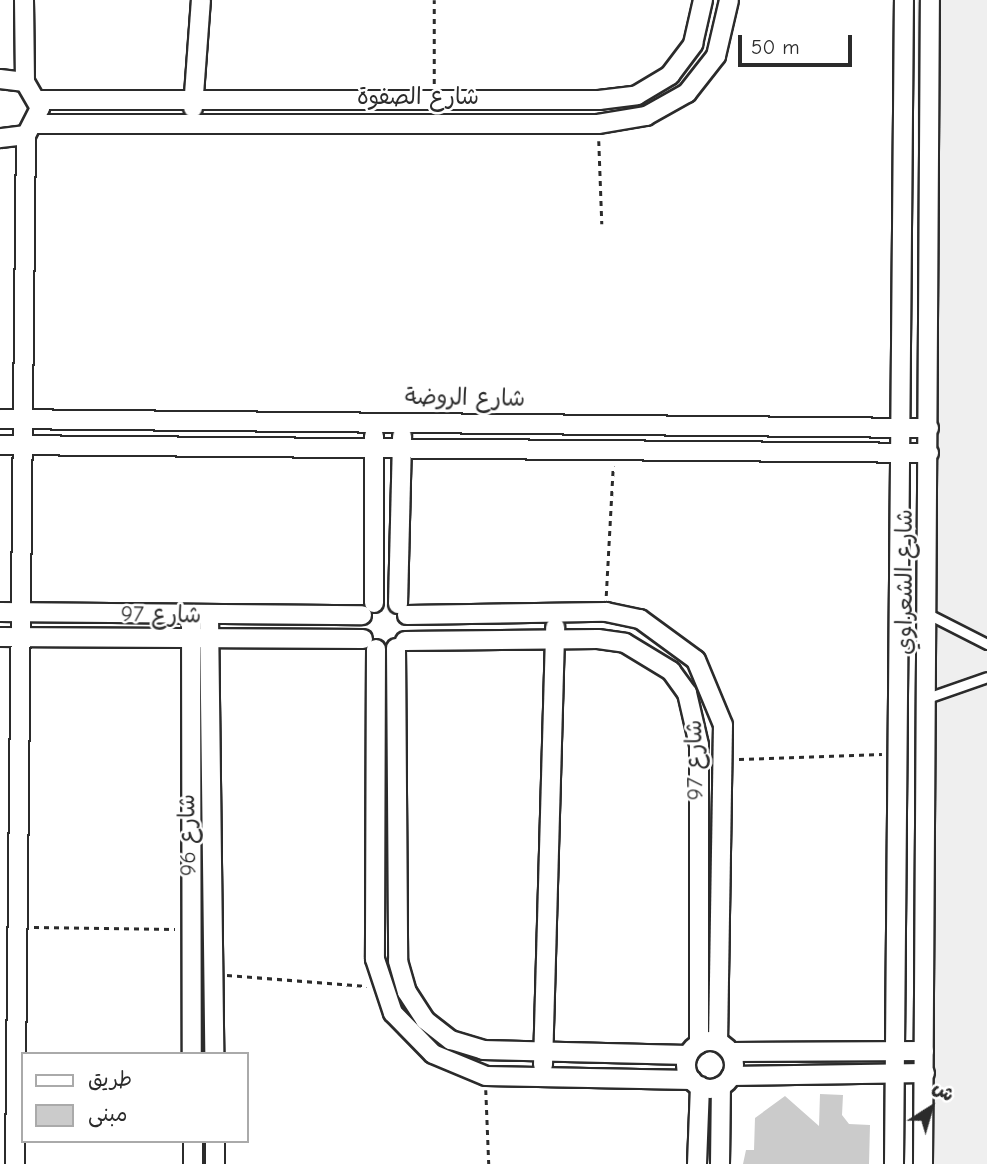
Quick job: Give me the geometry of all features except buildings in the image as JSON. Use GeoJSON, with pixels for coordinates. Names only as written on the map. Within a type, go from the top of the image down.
{"type":"FeatureCollection","features":[{"type":"Feature","properties":{"kind":"street"},"geometry":{"type":"LineString","coordinates":[[15,1164],[22,419],[31,129],[39,100],[25,82],[24,0]]}},
{"type":"Feature","properties":{"kind":"street"},"geometry":{"type":"LineString","coordinates":[[193,120],[201,0]]}},
{"type":"Feature","properties":{"kind":"street","name":"شارع الصفوة"},"geometry":{"type":"LineString","coordinates":[[39,100],[194,97],[433,101],[637,95],[670,75],[693,44],[702,0]]}},
{"type":"Feature","properties":{"kind":"street","name":"شارع الصفوة"},"geometry":{"type":"LineString","coordinates":[[0,138],[31,129],[193,120],[598,124],[646,117],[687,93],[716,56],[729,0]]}},
{"type":"Feature","properties":{"kind":"street","name":"شارع الشعراوي"},"geometry":{"type":"LineString","coordinates":[[894,1164],[900,754],[904,0]]}},
{"type":"Feature","properties":{"kind":"street","name":"شارع الشعراوي"},"geometry":{"type":"LineString","coordinates":[[923,1164],[930,696],[930,0]]}},
{"type":"Feature","properties":{"kind":"street"},"geometry":{"type":"LineString","coordinates":[[0,79],[25,82]]}},
{"type":"Feature","properties":{"kind":"street","name":"شارع الروضة"},"geometry":{"type":"LineString","coordinates":[[0,419],[929,428]]}},
{"type":"Feature","properties":{"kind":"street"},"geometry":{"type":"LineString","coordinates":[[374,422],[368,609],[374,959],[381,987],[394,1013],[426,1048],[486,1076],[696,1083],[925,1073]]}},
{"type":"Feature","properties":{"kind":"street"},"geometry":{"type":"LineString","coordinates":[[402,422],[403,610],[400,645],[398,961],[407,992],[425,1020],[452,1040],[483,1051],[543,1055],[724,1047],[924,1051]]}},
{"type":"Feature","properties":{"kind":"street"},"geometry":{"type":"LineString","coordinates":[[0,446],[402,446],[929,453]]}},
{"type":"Feature","properties":{"kind":"street","name":"شارع 97"},"geometry":{"type":"LineString","coordinates":[[0,612],[200,616],[368,609],[606,612],[640,619],[671,636],[696,660],[720,713],[726,1081],[720,1164]]}},
{"type":"Feature","properties":{"kind":"street"},"geometry":{"type":"LineString","coordinates":[[542,1079],[555,612]]}},
{"type":"Feature","properties":{"kind":"street","name":"شارع 96"},"geometry":{"type":"LineString","coordinates":[[192,1052],[192,929],[200,616]]}},
{"type":"Feature","properties":{"kind":"street","name":"شارع 97"},"geometry":{"type":"LineString","coordinates":[[0,637],[400,645],[555,638],[625,643],[649,654],[687,693],[696,718],[694,1049],[697,1164]]}},
{"type":"Feature","properties":{"kind":"street","name":"شارع 96"},"geometry":{"type":"LineString","coordinates":[[200,640],[215,1052]]}},
{"type":"Feature","properties":{"kind":"street"},"geometry":{"type":"LineString","coordinates":[[193,1143],[193,1164]]}},
{"type":"Feature","properties":{"kind":"street"},"geometry":{"type":"LineString","coordinates":[[215,1143],[215,1164]]}},
{"type":"Feature","properties":{"kind":"lane"},"geometry":{"type":"LineString","coordinates":[[930,615],[987,644]]}},
{"type":"Feature","properties":{"kind":"lane"},"geometry":{"type":"LineString","coordinates":[[930,696],[987,677]]}},
{"type":"Feature","properties":{"kind":"path"},"geometry":{"type":"LineString","coordinates":[[433,101],[434,0]]}},
{"type":"Feature","properties":{"kind":"path"},"geometry":{"type":"LineString","coordinates":[[598,124],[602,224]]}},
{"type":"Feature","properties":{"kind":"path"},"geometry":{"type":"LineString","coordinates":[[606,612],[614,449]]}},
{"type":"Feature","properties":{"kind":"path"},"geometry":{"type":"LineString","coordinates":[[721,760],[900,754]]}},
{"type":"Feature","properties":{"kind":"path"},"geometry":{"type":"LineString","coordinates":[[19,927],[192,929]]}},
{"type":"Feature","properties":{"kind":"path"},"geometry":{"type":"LineString","coordinates":[[214,974],[381,987]]}},
{"type":"Feature","properties":{"kind":"path"},"geometry":{"type":"LineString","coordinates":[[486,1076],[489,1164]]}},
{"type":"Feature","properties":{"kind":"shaded area"},"geometry":{"type":"Polygon","coordinates":[[[917,0],[987,0],[987,1164],[917,1164],[917,0]]]}}]}
